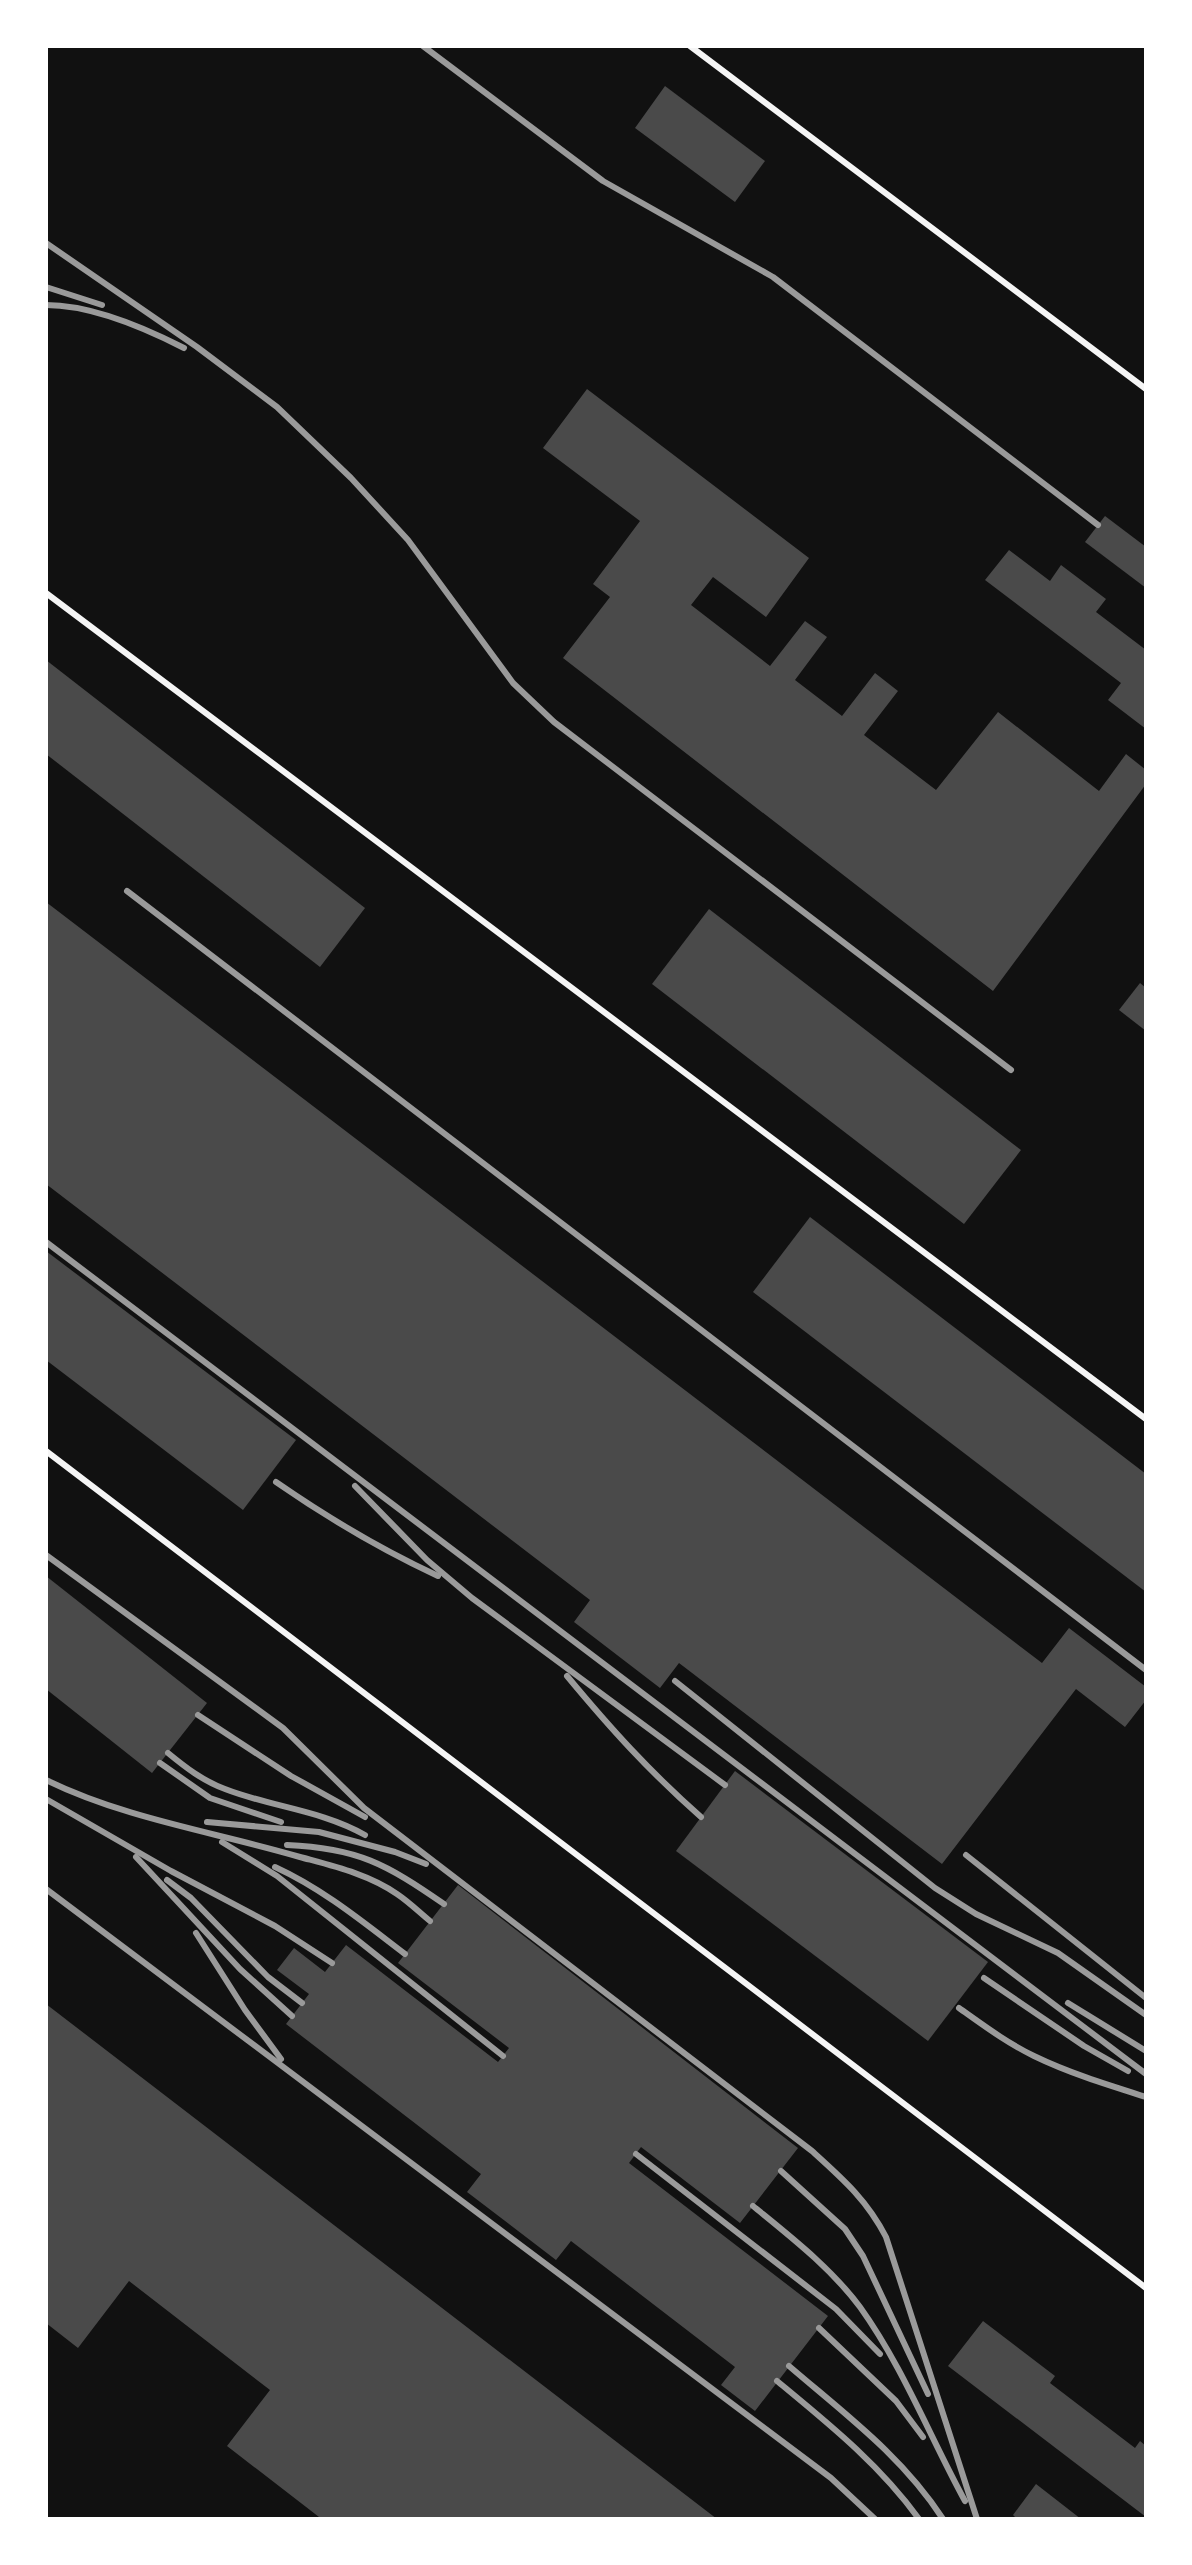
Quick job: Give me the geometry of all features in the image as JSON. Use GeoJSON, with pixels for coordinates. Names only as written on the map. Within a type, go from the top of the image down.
{"type":"FeatureCollection","features":[{"type":"Feature","properties":{"kind":"lane"},"geometry":{"type":"LineString","coordinates":[[690,46],[1146,389]]}},
{"type":"Feature","properties":{"kind":"lane"},"geometry":{"type":"LineString","coordinates":[[46,593],[1146,1419]]}},
{"type":"Feature","properties":{"kind":"lane"},"geometry":{"type":"LineString","coordinates":[[46,1451],[1146,2288]]}},
{"type":"Feature","properties":{"kind":"building"},"geometry":{"type":"Polygon","coordinates":[[[665,86],[765,161],[735,202],[635,128],[665,86]]]}},
{"type":"Feature","properties":{"kind":"building"},"geometry":{"type":"Polygon","coordinates":[[[587,389],[809,558],[766,617],[713,577],[691,605],[770,666],[805,621],[827,637],[795,680],[842,716],[875,673],[898,691],[864,735],[936,790],[998,712],[1099,791],[1126,754],[1146,770],[1146,784],[993,991],[563,658],[610,597],[593,584],[640,521],[543,448],[587,389]]]}},
{"type":"Feature","properties":{"kind":"building"},"geometry":{"type":"Polygon","coordinates":[[[1105,516],[1146,547],[1146,588],[1085,542],[1105,516]]]}},
{"type":"Feature","properties":{"kind":"building"},"geometry":{"type":"Polygon","coordinates":[[[1009,550],[1050,581],[1061,565],[1106,599],[1096,612],[1146,650],[1146,729],[1108,700],[1121,683],[985,580],[1009,550]]]}},
{"type":"Feature","properties":{"kind":"building"},"geometry":{"type":"Polygon","coordinates":[[[46,660],[365,908],[320,967],[46,754],[46,660]]]}},
{"type":"Feature","properties":{"kind":"building"},"geometry":{"type":"Polygon","coordinates":[[[46,902],[1042,1663],[1069,1628],[1146,1687],[1146,1700],[1125,1727],[1076,1689],[942,1864],[679,1663],[660,1688],[574,1622],[590,1600],[46,1184],[46,902]]]}},
{"type":"Feature","properties":{"kind":"building"},"geometry":{"type":"Polygon","coordinates":[[[709,909],[1021,1150],[964,1224],[652,984],[709,909]]]}},
{"type":"Feature","properties":{"kind":"building"},"geometry":{"type":"Polygon","coordinates":[[[1140,983],[1146,988],[1146,1031],[1119,1010],[1140,983]]]}},
{"type":"Feature","properties":{"kind":"building"},"geometry":{"type":"Polygon","coordinates":[[[810,1217],[1146,1474],[1146,1592],[753,1292],[810,1217]]]}},
{"type":"Feature","properties":{"kind":"building"},"geometry":{"type":"Polygon","coordinates":[[[46,1251],[296,1440],[243,1510],[46,1360],[46,1251]]]}},
{"type":"Feature","properties":{"kind":"building"},"geometry":{"type":"Polygon","coordinates":[[[46,1576],[207,1703],[152,1773],[46,1689],[46,1576]]]}},
{"type":"Feature","properties":{"kind":"building"},"geometry":{"type":"Polygon","coordinates":[[[735,1771],[988,1962],[928,2041],[676,1851],[735,1771]]]}},
{"type":"Feature","properties":{"kind":"building"},"geometry":{"type":"Polygon","coordinates":[[[458,1885],[798,2148],[740,2223],[641,2147],[629,2163],[828,2316],[755,2411],[721,2385],[735,2367],[571,2241],[556,2260],[467,2192],[481,2174],[286,2024],[309,1994],[277,1970],[294,1948],[325,1972],[346,1945],[498,2062],[509,2048],[398,1963],[458,1885]]]}},
{"type":"Feature","properties":{"kind":"building"},"geometry":{"type":"Polygon","coordinates":[[[46,2004],[717,2519],[317,2519],[319,2517],[227,2446],[270,2390],[129,2281],[78,2348],[46,2323],[46,2004]]]}},
{"type":"Feature","properties":{"kind":"building"},"geometry":{"type":"Polygon","coordinates":[[[983,2321],[1055,2376],[1050,2383],[1135,2448],[1140,2441],[1146,2446],[1146,2517],[948,2366],[983,2321]]]}},
{"type":"Feature","properties":{"kind":"building"},"geometry":{"type":"Polygon","coordinates":[[[1036,2484],[1081,2519],[1017,2519],[1013,2515],[1036,2484]]]}},
{"type":"Feature","properties":{"kind":"railway"},"geometry":{"type":"LineString","coordinates":[[423,46],[603,181],[773,277],[1098,525]]}},
{"type":"Feature","properties":{"kind":"railway"},"geometry":{"type":"LineString","coordinates":[[46,243],[197,347],[277,407],[351,478],[408,540],[513,683],[554,722],[1011,1070]]}},
{"type":"Feature","properties":{"kind":"railway"},"geometry":{"type":"LineString","coordinates":[[46,287],[102,305]]}},
{"type":"Feature","properties":{"kind":"railway"},"geometry":{"type":"LineString","coordinates":[[46,305],[99,313],[184,348]]}},
{"type":"Feature","properties":{"kind":"railway"},"geometry":{"type":"LineString","coordinates":[[127,891],[1146,1670]]}},
{"type":"Feature","properties":{"kind":"railway"},"geometry":{"type":"LineString","coordinates":[[46,1242],[1146,2074]]}},
{"type":"Feature","properties":{"kind":"railway"},"geometry":{"type":"LineString","coordinates":[[276,1482],[355,1532],[438,1576]]}},
{"type":"Feature","properties":{"kind":"railway"},"geometry":{"type":"LineString","coordinates":[[355,1486],[427,1560],[472,1598],[725,1785]]}},
{"type":"Feature","properties":{"kind":"railway"},"geometry":{"type":"LineString","coordinates":[[46,1555],[283,1728],[364,1808],[812,2151],[844,2181],[871,2212],[886,2237],[977,2519]]}},
{"type":"Feature","properties":{"kind":"railway"},"geometry":{"type":"LineString","coordinates":[[567,1676],[631,1749],[701,1817]]}},
{"type":"Feature","properties":{"kind":"railway"},"geometry":{"type":"LineString","coordinates":[[675,1681],[935,1888],[976,1914],[1058,1953],[1146,2015]]}},
{"type":"Feature","properties":{"kind":"railway"},"geometry":{"type":"LineString","coordinates":[[198,1715],[291,1776],[365,1817]]}},
{"type":"Feature","properties":{"kind":"railway"},"geometry":{"type":"LineString","coordinates":[[168,1753],[217,1786],[313,1814],[365,1835]]}},
{"type":"Feature","properties":{"kind":"railway"},"geometry":{"type":"LineString","coordinates":[[160,1763],[210,1798],[281,1822]]}},
{"type":"Feature","properties":{"kind":"railway"},"geometry":{"type":"LineString","coordinates":[[46,1780],[139,1815],[338,1867],[386,1887],[430,1921]]}},
{"type":"Feature","properties":{"kind":"railway"},"geometry":{"type":"LineString","coordinates":[[46,1799],[275,1926],[332,1963]]}},
{"type":"Feature","properties":{"kind":"railway"},"geometry":{"type":"LineString","coordinates":[[207,1822],[319,1832],[395,1852],[426,1864]]}},
{"type":"Feature","properties":{"kind":"railway"},"geometry":{"type":"LineString","coordinates":[[222,1842],[277,1876],[503,2056]]}},
{"type":"Feature","properties":{"kind":"railway"},"geometry":{"type":"LineString","coordinates":[[287,1845],[353,1854],[405,1878],[444,1904]]}},
{"type":"Feature","properties":{"kind":"railway"},"geometry":{"type":"LineString","coordinates":[[966,1855],[1146,1998]]}},
{"type":"Feature","properties":{"kind":"railway"},"geometry":{"type":"LineString","coordinates":[[136,1857],[240,1969],[292,2016]]}},
{"type":"Feature","properties":{"kind":"railway"},"geometry":{"type":"LineString","coordinates":[[275,1867],[326,1896],[405,1954]]}},
{"type":"Feature","properties":{"kind":"railway"},"geometry":{"type":"LineString","coordinates":[[167,1880],[191,1898],[268,1977],[302,2003]]}},
{"type":"Feature","properties":{"kind":"railway"},"geometry":{"type":"LineString","coordinates":[[46,1889],[831,2478],[875,2519]]}},
{"type":"Feature","properties":{"kind":"railway"},"geometry":{"type":"LineString","coordinates":[[196,1933],[245,2010],[281,2059]]}},
{"type":"Feature","properties":{"kind":"railway"},"geometry":{"type":"LineString","coordinates":[[984,1978],[1084,2046],[1128,2071]]}},
{"type":"Feature","properties":{"kind":"railway"},"geometry":{"type":"LineString","coordinates":[[1068,2003],[1146,2051]]}},
{"type":"Feature","properties":{"kind":"railway"},"geometry":{"type":"LineString","coordinates":[[959,2008],[1034,2056],[1146,2097]]}},
{"type":"Feature","properties":{"kind":"railway"},"geometry":{"type":"LineString","coordinates":[[636,2154],[836,2309],[880,2354]]}},
{"type":"Feature","properties":{"kind":"railway"},"geometry":{"type":"LineString","coordinates":[[781,2171],[845,2229],[863,2256],[928,2394]]}},
{"type":"Feature","properties":{"kind":"railway"},"geometry":{"type":"LineString","coordinates":[[753,2206],[823,2266],[860,2307],[903,2378],[965,2501]]}},
{"type":"Feature","properties":{"kind":"railway"},"geometry":{"type":"LineString","coordinates":[[819,2328],[896,2401],[923,2437]]}},
{"type":"Feature","properties":{"kind":"railway"},"geometry":{"type":"LineString","coordinates":[[789,2366],[891,2456],[910,2475],[943,2519]]}},
{"type":"Feature","properties":{"kind":"railway"},"geometry":{"type":"LineString","coordinates":[[777,2381],[870,2463],[919,2519]]}}]}
